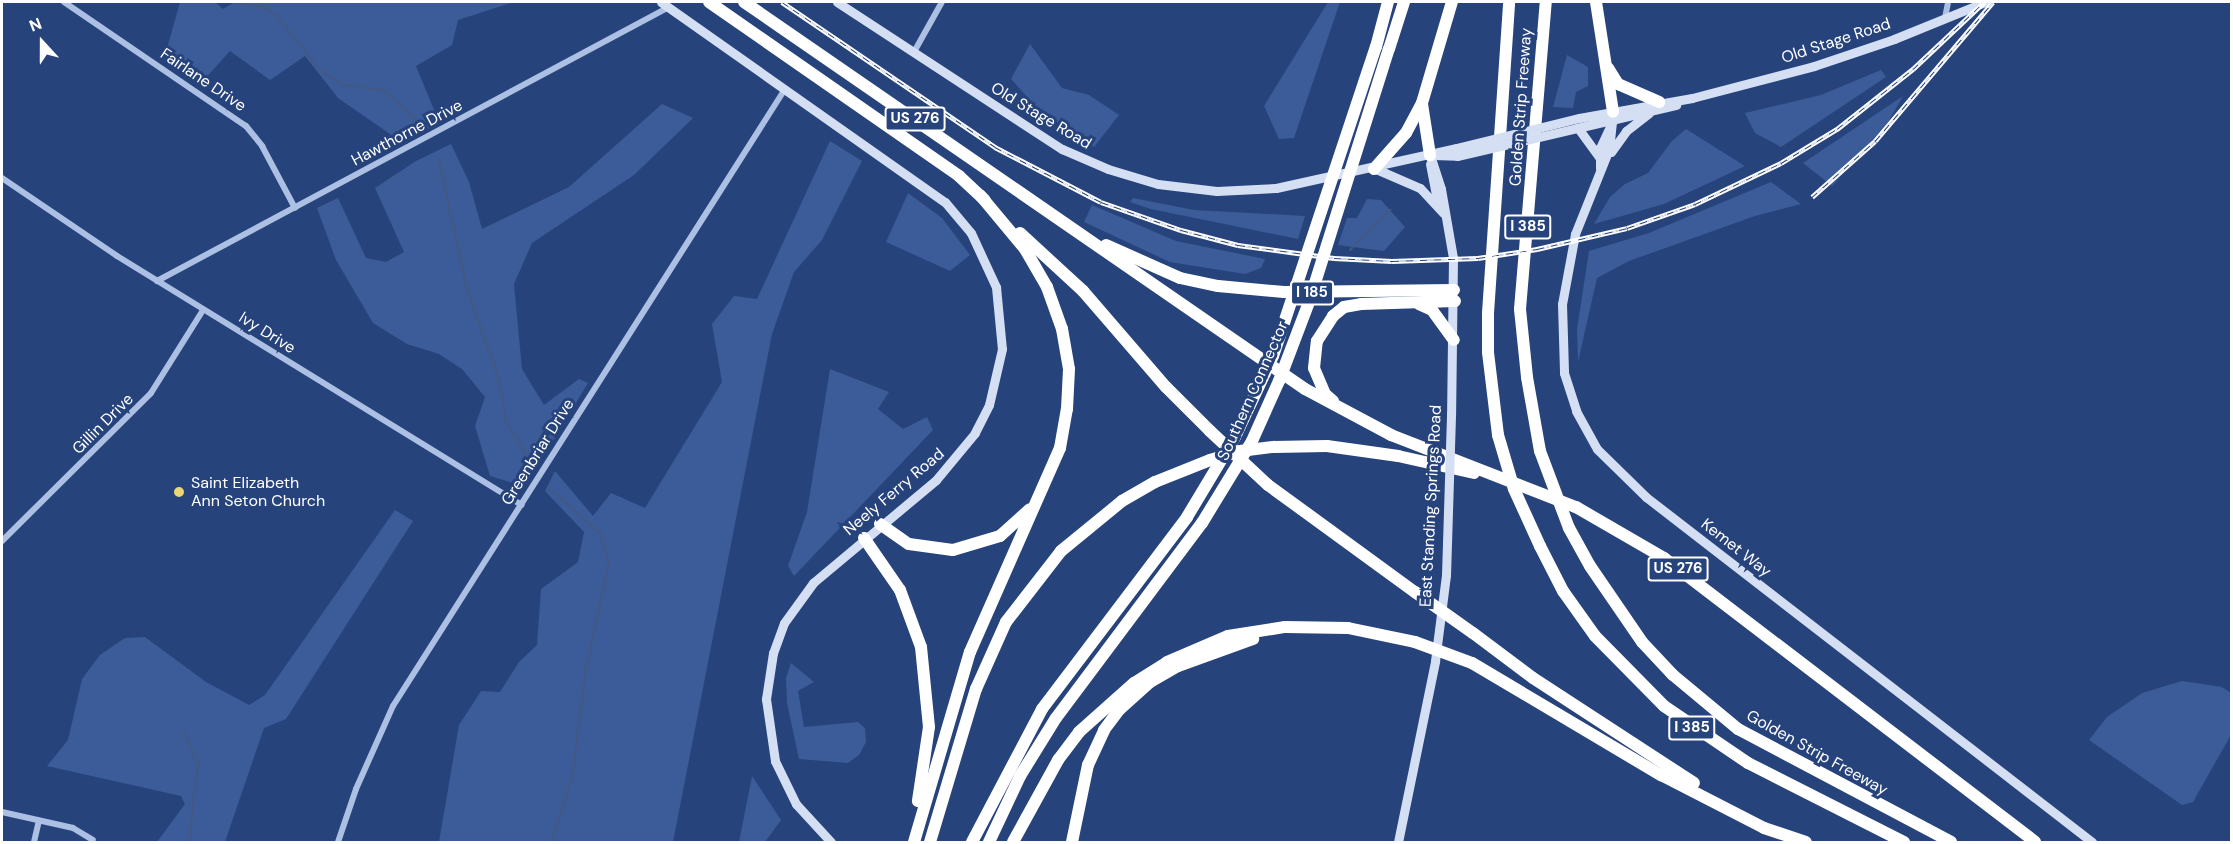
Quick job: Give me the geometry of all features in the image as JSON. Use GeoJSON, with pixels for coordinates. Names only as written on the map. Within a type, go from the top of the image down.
{"type":"FeatureCollection","features":[{"type":"Feature","properties":{"kind":"highway","name":"US 276"},"geometry":{"type":"LineString","coordinates":[[709,2],[959,176],[1083,291],[1166,387],[1268,485],[1533,678],[1764,828],[1806,843]]}},
{"type":"Feature","properties":{"kind":"highway","name":"US 276"},"geometry":{"type":"LineString","coordinates":[[744,2],[1085,237],[1185,309],[1348,414],[1576,507],[1664,558],[2035,843]]}},
{"type":"Feature","properties":{"kind":"highway","name":"Southern Connector"},"geometry":{"type":"LineString","coordinates":[[972,843],[1042,709],[1187,517],[1235,437],[1272,356],[1376,47],[1388,2]]}},
{"type":"Feature","properties":{"kind":"highway","name":"Southern Connector"},"geometry":{"type":"LineString","coordinates":[[988,843],[1020,776],[1056,718],[1202,522],[1252,441],[1279,381],[1309,302],[1404,2]]}},
{"type":"Feature","properties":{"kind":"highway"},"geometry":{"type":"LineString","coordinates":[[1374,169],[1406,132],[1422,103],[1452,2]]}},
{"type":"Feature","properties":{"kind":"highway","name":"Golden Strip Freeway"},"geometry":{"type":"LineString","coordinates":[[1509,2],[1488,313],[1488,352],[1498,435],[1514,489],[1540,546],[1563,591],[1595,636],[1664,706],[1748,763],[1904,843]]}},
{"type":"Feature","properties":{"kind":"highway","name":"Golden Strip Freeway"},"geometry":{"type":"LineString","coordinates":[[1546,2],[1520,309],[1527,377],[1540,451],[1569,528],[1590,566],[1642,642],[1673,675],[1738,729],[1951,843]]}},
{"type":"Feature","properties":{"kind":"highway"},"geometry":{"type":"LineString","coordinates":[[1596,2],[1613,116]]}},
{"type":"Feature","properties":{"kind":"highway"},"geometry":{"type":"LineString","coordinates":[[1605,62],[1618,84],[1656,107]]}},
{"type":"Feature","properties":{"kind":"highway"},"geometry":{"type":"LineString","coordinates":[[1422,103],[1430,155]]}},
{"type":"Feature","properties":{"kind":"highway"},"geometry":{"type":"LineString","coordinates":[[914,843],[970,652],[1044,488],[1060,448],[1067,410],[1069,369],[1062,329],[1047,287],[1025,249],[980,195]]}},
{"type":"Feature","properties":{"kind":"highway"},"geometry":{"type":"LineString","coordinates":[[1085,237],[1180,278],[1218,286],[1284,291],[1455,296]]}},
{"type":"Feature","properties":{"kind":"highway"},"geometry":{"type":"LineString","coordinates":[[1348,414],[1325,394],[1314,368],[1317,341],[1325,324],[1344,307],[1415,302],[1455,296]]}},
{"type":"Feature","properties":{"kind":"highway"},"geometry":{"type":"LineString","coordinates":[[1415,302],[1432,310],[1454,339]]}},
{"type":"Feature","properties":{"kind":"highway"},"geometry":{"type":"LineString","coordinates":[[930,843],[976,688],[1006,622],[1062,551],[1122,501],[1201,463],[1240,451],[1274,447],[1327,446],[1398,456],[1504,479]]}},
{"type":"Feature","properties":{"kind":"highway"},"geometry":{"type":"LineString","coordinates":[[880,524],[901,541],[918,548],[969,548],[989,541],[1014,526],[1044,488]]}},
{"type":"Feature","properties":{"kind":"highway"},"geometry":{"type":"LineString","coordinates":[[864,538],[900,590],[921,647],[927,679],[926,761],[906,843]]}},
{"type":"Feature","properties":{"kind":"highway"},"geometry":{"type":"LineString","coordinates":[[1013,843],[1058,760],[1079,732],[1134,683],[1167,662],[1228,636],[1285,627],[1348,628],[1415,642],[1472,663],[1661,775],[1764,828]]}},
{"type":"Feature","properties":{"kind":"highway"},"geometry":{"type":"LineString","coordinates":[[1072,843],[1082,784],[1095,747],[1111,720],[1141,689],[1211,651],[1249,639],[1322,628]]}},
{"type":"Feature","properties":{"kind":"street","name":"Fairlane Drive"},"geometry":{"type":"LineString","coordinates":[[64,2],[246,126],[262,146],[295,208]]}},
{"type":"Feature","properties":{"kind":"street","name":"Neely Ferry Road"},"geometry":{"type":"LineString","coordinates":[[661,2],[924,185],[955,212],[979,245],[996,287],[1002,349],[997,378],[982,420],[958,457],[813,583],[793,607],[769,667],[766,716],[775,761],[796,804],[831,843]]}},
{"type":"Feature","properties":{"kind":"street","name":"Old Stage Road"},"geometry":{"type":"LineString","coordinates":[[837,2],[1062,149],[1142,180],[1186,188],[1245,190],[1300,185],[1430,155],[1457,152],[1692,98],[1824,63],[1985,2]]}},
{"type":"Feature","properties":{"kind":"street"},"geometry":{"type":"LineString","coordinates":[[914,52],[942,2]]}},
{"type":"Feature","properties":{"kind":"street"},"geometry":{"type":"LineString","coordinates":[[1945,18],[1948,2]]}},
{"type":"Feature","properties":{"kind":"street","name":"Hawthorne Drive"},"geometry":{"type":"LineString","coordinates":[[157,281],[669,8]]}},
{"type":"Feature","properties":{"kind":"street","name":"Greenbriar Drive"},"geometry":{"type":"LineString","coordinates":[[338,843],[356,789],[393,706],[785,89]]}},
{"type":"Feature","properties":{"kind":"street"},"geometry":{"type":"LineString","coordinates":[[1578,124],[1603,160],[1626,131],[1656,107]]}},
{"type":"Feature","properties":{"kind":"street","name":"Kemet Way"},"geometry":{"type":"LineString","coordinates":[[1613,116],[1605,130],[1600,173],[1570,253],[1561,332],[1569,391],[1597,449],[1646,497],[2092,843]]}},
{"type":"Feature","properties":{"kind":"street","name":"East Standing Springs Road"},"geometry":{"type":"LineString","coordinates":[[1398,843],[1435,661],[1446,575],[1455,296],[1453,258],[1442,203],[1431,181],[1430,155]]}},
{"type":"Feature","properties":{"kind":"street"},"geometry":{"type":"LineString","coordinates":[[1374,169],[1420,188],[1445,214]]}},
{"type":"Feature","properties":{"kind":"street","name":"Ivy Drive"},"geometry":{"type":"LineString","coordinates":[[2,178],[157,281],[521,506]]}},
{"type":"Feature","properties":{"kind":"street","name":"Gillin Drive"},"geometry":{"type":"LineString","coordinates":[[2,541],[151,393],[203,310]]}},
{"type":"Feature","properties":{"kind":"street"},"geometry":{"type":"LineString","coordinates":[[2,812],[73,828],[93,840]]}},
{"type":"Feature","properties":{"kind":"street"},"geometry":{"type":"LineString","coordinates":[[34,843],[39,821]]}},
{"type":"Feature","properties":{"kind":"shaded area"},"geometry":{"type":"Polygon","coordinates":[[[180,2],[215,2],[223,9],[235,2],[514,2],[458,20],[452,45],[416,66],[439,122],[403,143],[338,98],[305,56],[270,80],[230,51],[202,82],[166,52],[180,2]]]}},
{"type":"Feature","properties":{"kind":"shaded area"},"geometry":{"type":"Polygon","coordinates":[[[1328,2],[1340,2],[1294,138],[1279,139],[1264,106],[1328,2]]]}},
{"type":"Feature","properties":{"kind":"shaded area"},"geometry":{"type":"Polygon","coordinates":[[[1030,44],[1062,88],[1089,95],[1119,115],[1094,147],[1038,109],[1011,79],[1030,44]]]}},
{"type":"Feature","properties":{"kind":"shaded area"},"geometry":{"type":"Polygon","coordinates":[[[1567,55],[1588,67],[1588,86],[1576,92],[1573,108],[1553,107],[1567,55]]]}},
{"type":"Feature","properties":{"kind":"shaded area"},"geometry":{"type":"Polygon","coordinates":[[[1881,70],[1886,77],[1781,147],[1755,133],[1745,113],[1821,95],[1881,70]]]}},
{"type":"Feature","properties":{"kind":"shaded area"},"geometry":{"type":"Polygon","coordinates":[[[1903,96],[1888,122],[1832,186],[1803,163],[1903,96]]]}},
{"type":"Feature","properties":{"kind":"shaded area"},"geometry":{"type":"Polygon","coordinates":[[[662,104],[693,118],[634,175],[532,243],[514,284],[522,369],[544,405],[579,379],[588,383],[548,449],[520,485],[490,476],[475,426],[485,397],[462,369],[439,354],[407,344],[373,323],[336,260],[317,208],[338,198],[366,258],[386,262],[404,252],[375,188],[416,161],[451,144],[469,182],[482,229],[569,187],[662,104]]]}},
{"type":"Feature","properties":{"kind":"shaded area"},"geometry":{"type":"Polygon","coordinates":[[[1686,129],[1745,166],[1664,204],[1594,224],[1610,197],[1625,184],[1648,173],[1672,141],[1686,129]]]}},
{"type":"Feature","properties":{"kind":"shaded area"},"geometry":{"type":"Polygon","coordinates":[[[830,141],[862,161],[822,240],[794,272],[772,334],[673,842],[439,842],[459,725],[481,691],[500,692],[519,662],[537,645],[541,589],[578,562],[584,532],[545,491],[555,471],[593,516],[611,493],[645,508],[722,382],[712,324],[734,296],[757,299],[830,141]]]}},
{"type":"Feature","properties":{"kind":"shaded area"},"geometry":{"type":"Polygon","coordinates":[[[1771,182],[1801,204],[1755,216],[1629,261],[1597,278],[1578,362],[1577,329],[1589,251],[1649,233],[1771,182]]]}},
{"type":"Feature","properties":{"kind":"shaded area"},"geometry":{"type":"Polygon","coordinates":[[[908,193],[942,218],[970,255],[950,271],[886,242],[908,193]]]}},
{"type":"Feature","properties":{"kind":"shaded area"},"geometry":{"type":"Polygon","coordinates":[[[1133,198],[1194,210],[1305,216],[1298,239],[1151,209],[1130,202],[1133,198]]]}},
{"type":"Feature","properties":{"kind":"shaded area"},"geometry":{"type":"Polygon","coordinates":[[[1367,199],[1381,200],[1405,227],[1384,251],[1338,245],[1347,218],[1357,218],[1367,199]]]}},
{"type":"Feature","properties":{"kind":"shaded area"},"geometry":{"type":"Polygon","coordinates":[[[1092,205],[1176,241],[1265,259],[1261,268],[1245,274],[1170,262],[1084,222],[1092,205]]]}},
{"type":"Feature","properties":{"kind":"shaded area"},"geometry":{"type":"Polygon","coordinates":[[[830,369],[889,392],[878,409],[903,429],[927,417],[933,430],[794,576],[788,566],[807,512],[830,369]]]}},
{"type":"Feature","properties":{"kind":"shaded area"},"geometry":{"type":"Polygon","coordinates":[[[395,510],[413,521],[286,719],[264,728],[225,842],[157,842],[185,804],[181,796],[47,766],[68,740],[82,679],[100,655],[125,638],[145,637],[206,682],[249,705],[265,695],[395,510]]]}},
{"type":"Feature","properties":{"kind":"shaded area"},"geometry":{"type":"Polygon","coordinates":[[[791,663],[814,682],[798,691],[804,727],[858,722],[865,728],[866,742],[859,755],[848,763],[799,759],[787,703],[786,678],[791,663]]]}},
{"type":"Feature","properties":{"kind":"shaded area"},"geometry":{"type":"Polygon","coordinates":[[[2182,681],[2222,687],[2231,693],[2232,733],[2193,802],[2182,805],[2089,740],[2107,717],[2142,693],[2182,681]]]}},
{"type":"Feature","properties":{"kind":"shaded area"},"geometry":{"type":"Polygon","coordinates":[[[752,776],[781,820],[765,842],[739,842],[752,776]]]}},
{"type":"Feature","properties":{"kind":"waterway"},"geometry":{"type":"LineString","coordinates":[[233,2],[262,7],[277,16],[320,70],[342,85],[384,90],[423,127]]}},
{"type":"Feature","properties":{"kind":"waterway"},"geometry":{"type":"LineString","coordinates":[[439,159],[466,285],[498,377],[507,423],[531,462]]}},
{"type":"Feature","properties":{"kind":"waterway"},"geometry":{"type":"LineString","coordinates":[[1350,250],[1390,210]]}},
{"type":"Feature","properties":{"kind":"waterway"},"geometry":{"type":"LineString","coordinates":[[551,490],[601,534],[609,563],[587,663],[572,777],[552,842]]}},
{"type":"Feature","properties":{"kind":"waterway"},"geometry":{"type":"LineString","coordinates":[[184,732],[198,763],[189,842]]}},
{"type":"Feature","properties":{"kind":"railway"},"geometry":{"type":"LineString","coordinates":[[782,2],[995,147],[1101,202],[1181,230],[1238,245],[1334,258],[1392,261],[1478,258],[1537,249],[1627,228],[1695,204],[1781,163],[1837,129],[1913,69],[1984,2]]}},
{"type":"Feature","properties":{"kind":"railway"},"geometry":{"type":"LineString","coordinates":[[1812,197],[1875,141],[1993,2]]}},
{"type":"Feature","properties":{"kind":"place","name":"Saint Elizabeth Ann Seton Church"},"geometry":{"type":"Point","coordinates":[179,492]}}]}
